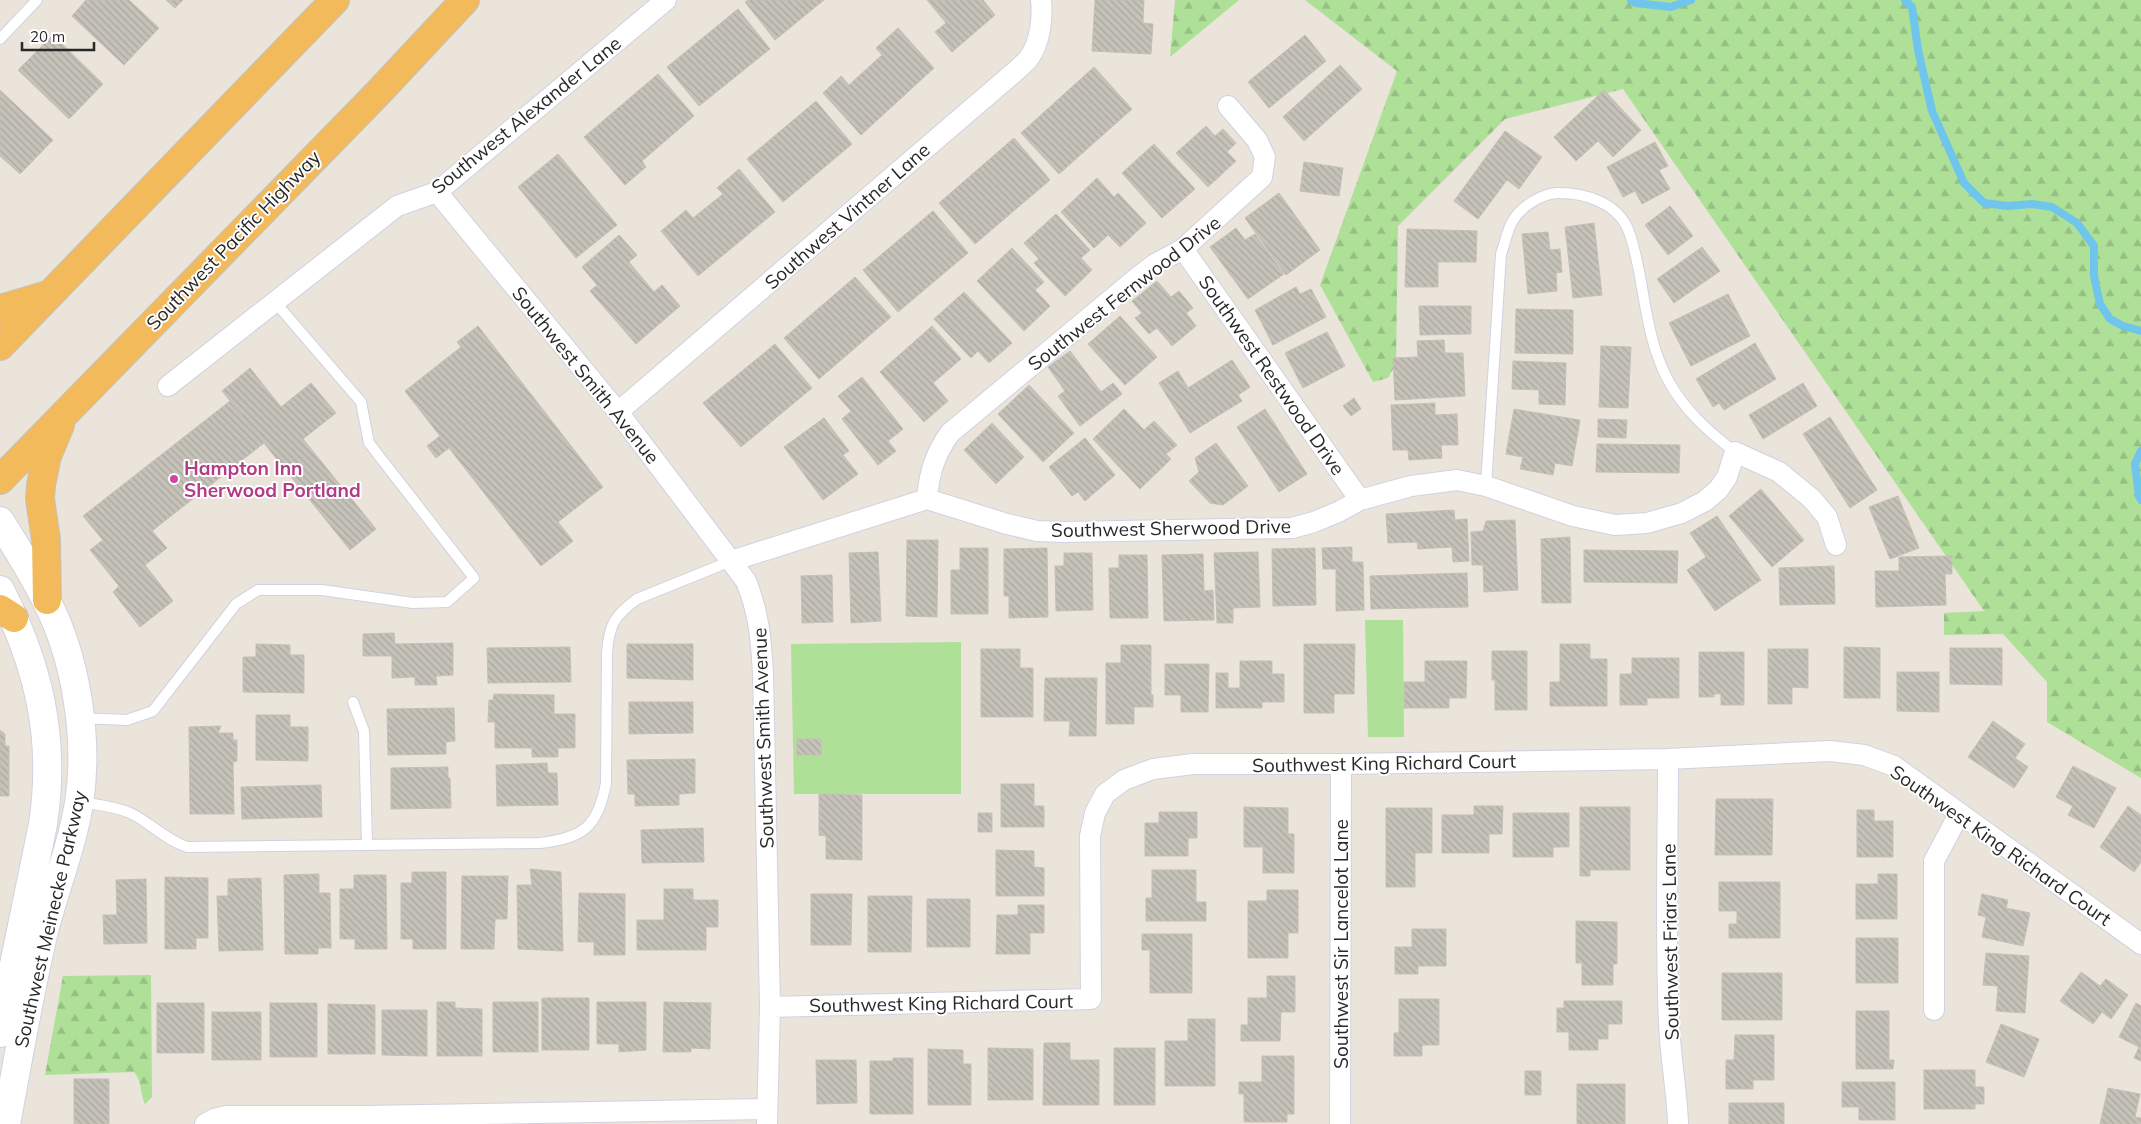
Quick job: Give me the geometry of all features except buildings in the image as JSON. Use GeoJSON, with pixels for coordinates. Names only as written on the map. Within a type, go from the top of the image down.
{"type":"FeatureCollection","features":[{"type":"Feature","properties":{"kind":"highway"},"geometry":{"type":"LineString","coordinates":[[0,346],[334,0]]}},
{"type":"Feature","properties":{"kind":"highway","name":"Southwest Pacific Highway"},"geometry":{"type":"LineString","coordinates":[[0,480],[371,100],[465,0]]}},
{"type":"Feature","properties":{"kind":"highway"},"geometry":{"type":"LineString","coordinates":[[0,309],[50,295]]}},
{"type":"Feature","properties":{"kind":"highway"},"geometry":{"type":"LineString","coordinates":[[46,600],[46,540],[40,499],[40,485],[47,456],[64,415]]}},
{"type":"Feature","properties":{"kind":"main road","name":"Southwest Meinecke Parkway"},"geometry":{"type":"LineString","coordinates":[[0,521],[46,600],[59,629],[74,677],[82,747],[79,802],[68,853],[38,955],[6,1124]]}},
{"type":"Feature","properties":{"kind":"main road","name":"Southwest Meinecke Parkway"},"geometry":{"type":"LineString","coordinates":[[0,590],[7,614],[39,689],[46,727],[48,767],[43,824],[7,960],[0,1033]]}},
{"type":"Feature","properties":{"kind":"street","name":"Southwest Alexander Lane"},"geometry":{"type":"LineString","coordinates":[[168,386],[397,206],[437,192],[666,0]]}},
{"type":"Feature","properties":{"kind":"street","name":"Southwest Vintner Lane"},"geometry":{"type":"LineString","coordinates":[[618,412],[1018,69],[1030,57],[1038,33],[1042,12],[1041,0]]}},
{"type":"Feature","properties":{"kind":"street","name":"Southwest Fernwood Drive"},"geometry":{"type":"LineString","coordinates":[[927,499],[932,464],[940,446],[950,433],[1138,277],[1155,264],[1183,249],[1262,177],[1265,157],[1257,140],[1228,106]]}},
{"type":"Feature","properties":{"kind":"street","name":"Southwest Smith Avenue"},"geometry":{"type":"LineString","coordinates":[[437,192],[618,412],[746,581],[755,603],[760,629],[763,673],[770,1007],[767,1116]]}},
{"type":"Feature","properties":{"kind":"street","name":"Southwest Restwood Drive"},"geometry":{"type":"LineString","coordinates":[[1183,249],[1360,500]]}},
{"type":"Feature","properties":{"kind":"street","name":"Southwest Sherwood Drive"},"geometry":{"type":"LineString","coordinates":[[927,499],[1007,524],[1037,530],[1064,532],[1292,528],[1314,522],[1360,500],[1433,482],[1457,480],[1486,486],[1573,516],[1614,525],[1647,523],[1682,513],[1705,501],[1718,490],[1727,477],[1735,452]]}},
{"type":"Feature","properties":{"kind":"street"},"geometry":{"type":"LineString","coordinates":[[1735,452],[1779,472],[1812,498],[1827,517],[1836,545]]}},
{"type":"Feature","properties":{"kind":"street"},"geometry":{"type":"LineString","coordinates":[[731,561],[927,499]]}},
{"type":"Feature","properties":{"kind":"street","name":"Southwest King Richard Court"},"geometry":{"type":"LineString","coordinates":[[770,1007],[1091,999],[1090,836],[1095,813],[1105,794],[1124,780],[1153,769],[1193,764],[1341,764],[1668,759],[1830,751],[1864,755],[1894,766],[2141,944]]}},
{"type":"Feature","properties":{"kind":"street","name":"Southwest Friars Lane"},"geometry":{"type":"LineString","coordinates":[[1668,759],[1667,978],[1678,1124]]}},
{"type":"Feature","properties":{"kind":"street","name":"Southwest Sir Lancelot Lane"},"geometry":{"type":"LineString","coordinates":[[1340,1124],[1341,764]]}},
{"type":"Feature","properties":{"kind":"street"},"geometry":{"type":"LineString","coordinates":[[1934,1010],[1934,861],[1959,814]]}},
{"type":"Feature","properties":{"kind":"street"},"geometry":{"type":"LineString","coordinates":[[205,1124],[226,1116],[365,1120],[767,1116]]}},
{"type":"Feature","properties":{"kind":"lane"},"geometry":{"type":"LineString","coordinates":[[0,39],[37,0]]}},
{"type":"Feature","properties":{"kind":"lane"},"geometry":{"type":"LineString","coordinates":[[1486,486],[1501,254],[1513,221],[1531,202],[1557,193],[1591,196],[1613,210],[1627,226],[1636,256],[1654,348],[1668,381],[1686,408],[1708,431],[1735,452]]}},
{"type":"Feature","properties":{"kind":"lane"},"geometry":{"type":"LineString","coordinates":[[80,718],[127,720],[153,711],[236,604],[258,590],[322,590],[413,603],[447,602],[474,578],[369,443],[361,402],[275,302]]}},
{"type":"Feature","properties":{"kind":"lane"},"geometry":{"type":"LineString","coordinates":[[79,802],[116,808],[132,814],[162,835],[187,847],[540,843],[557,841],[589,828],[604,798],[606,783],[607,653],[608,635],[613,621],[637,599],[731,561]]}},
{"type":"Feature","properties":{"kind":"lane"},"geometry":{"type":"LineString","coordinates":[[353,702],[364,732],[367,844]]}},
{"type":"Feature","properties":{"kind":"green space"},"geometry":{"type":"Polygon","coordinates":[[[1175,0],[1239,0],[1170,57],[1175,0]]]}},
{"type":"Feature","properties":{"kind":"green space"},"geometry":{"type":"Polygon","coordinates":[[[1305,0],[2141,0],[2141,778],[2047,722],[2047,682],[2003,634],[1944,635],[1944,613],[1984,611],[1623,89],[1505,119],[1398,226],[1396,364],[1388,378],[1373,382],[1320,285],[1397,71],[1305,0]]]}},
{"type":"Feature","properties":{"kind":"green space"},"geometry":{"type":"Polygon","coordinates":[[[1365,620],[1403,620],[1404,737],[1368,737],[1365,620]]]}},
{"type":"Feature","properties":{"kind":"green space"},"geometry":{"type":"Polygon","coordinates":[[[961,642],[961,794],[794,794],[791,644],[961,642]]]}},
{"type":"Feature","properties":{"kind":"green space"},"geometry":{"type":"Polygon","coordinates":[[[151,975],[152,1097],[145,1104],[137,1075],[134,1072],[45,1075],[63,976],[151,975]]]}},
{"type":"Feature","properties":{"kind":"waterway"},"geometry":{"type":"LineString","coordinates":[[1631,0],[1636,3],[1671,7],[1691,0]]}},
{"type":"Feature","properties":{"kind":"waterway"},"geometry":{"type":"LineString","coordinates":[[1905,0],[1912,7],[1918,50],[1932,111],[1964,183],[1984,203],[2008,206],[2032,204],[2052,207],[2077,223],[2094,246],[2094,276],[2100,304],[2110,319],[2123,326],[2141,331]]}},
{"type":"Feature","properties":{"kind":"waterway"},"geometry":{"type":"LineString","coordinates":[[2141,451],[2135,464],[2141,500]]}},
{"type":"Feature","properties":{"kind":"place","name":"Hampton Inn Sherwood Portland"},"geometry":{"type":"Point","coordinates":[174,479]}}]}
